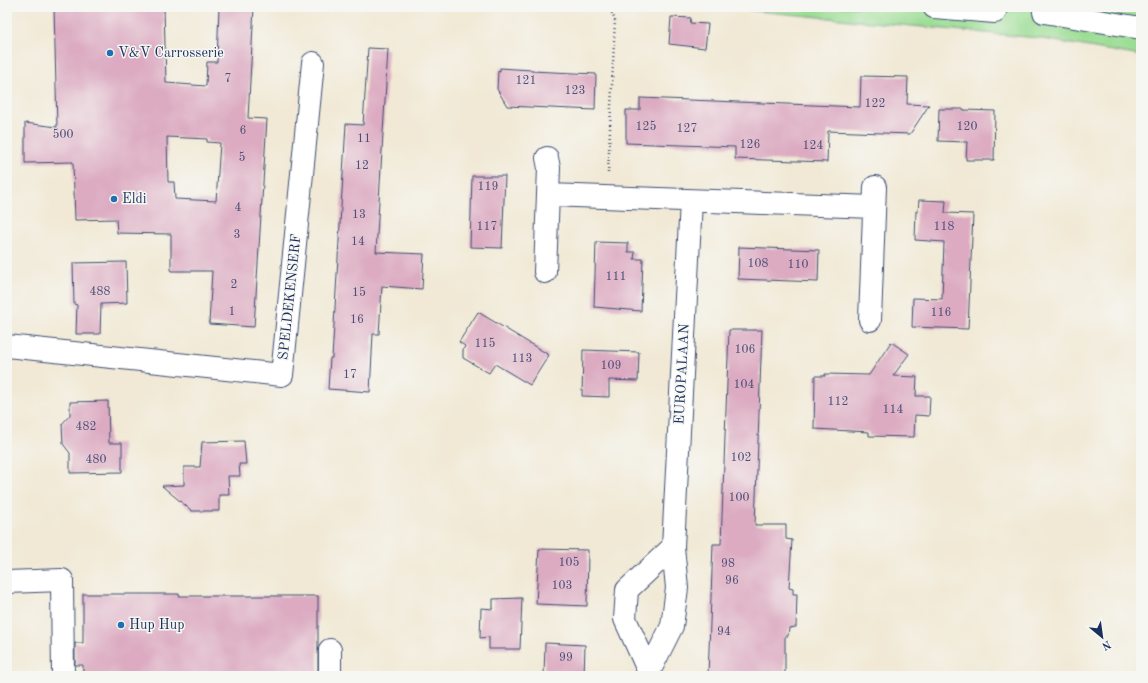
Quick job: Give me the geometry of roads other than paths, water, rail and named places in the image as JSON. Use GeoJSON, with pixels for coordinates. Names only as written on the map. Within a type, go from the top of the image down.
{"type":"FeatureCollection","features":[{"type":"Feature","properties":{"kind":"street"},"geometry":{"type":"LineString","coordinates":[[934,7],[995,12],[996,7]]}},
{"type":"Feature","properties":{"kind":"street"},"geometry":{"type":"LineString","coordinates":[[1045,7],[1044,12],[1141,28]]}},
{"type":"Feature","properties":{"kind":"street","name":"SPELDEKENSERF"},"geometry":{"type":"LineString","coordinates":[[7,346],[282,375],[313,63]]}},
{"type":"Feature","properties":{"kind":"street"},"geometry":{"type":"LineString","coordinates":[[545,272],[549,195],[549,168],[547,158]]}},
{"type":"Feature","properties":{"kind":"street"},"geometry":{"type":"LineString","coordinates":[[549,195],[691,201],[874,197],[870,320]]}},
{"type":"Feature","properties":{"kind":"street","name":"EUROPALAAN"},"geometry":{"type":"LineString","coordinates":[[649,674],[672,626],[677,588],[673,547],[691,201]]}},
{"type":"Feature","properties":{"kind":"street","name":"EUROPALAAN"},"geometry":{"type":"LineString","coordinates":[[649,674],[624,619],[627,590],[673,547]]}},
{"type":"Feature","properties":{"kind":"street"},"geometry":{"type":"LineString","coordinates":[[7,582],[62,580],[62,676]]}},
{"type":"Feature","properties":{"kind":"street"},"geometry":{"type":"LineString","coordinates":[[330,650],[330,676]]}},
{"type":"Feature","properties":{"kind":"place","name":"V&V Carrosserie"},"geometry":{"type":"Point","coordinates":[110,53]}},
{"type":"Feature","properties":{"kind":"place","name":"Eldi"},"geometry":{"type":"Point","coordinates":[114,199]}},
{"type":"Feature","properties":{"kind":"place","name":"Hup Hup"},"geometry":{"type":"Point","coordinates":[121,625]}}]}
